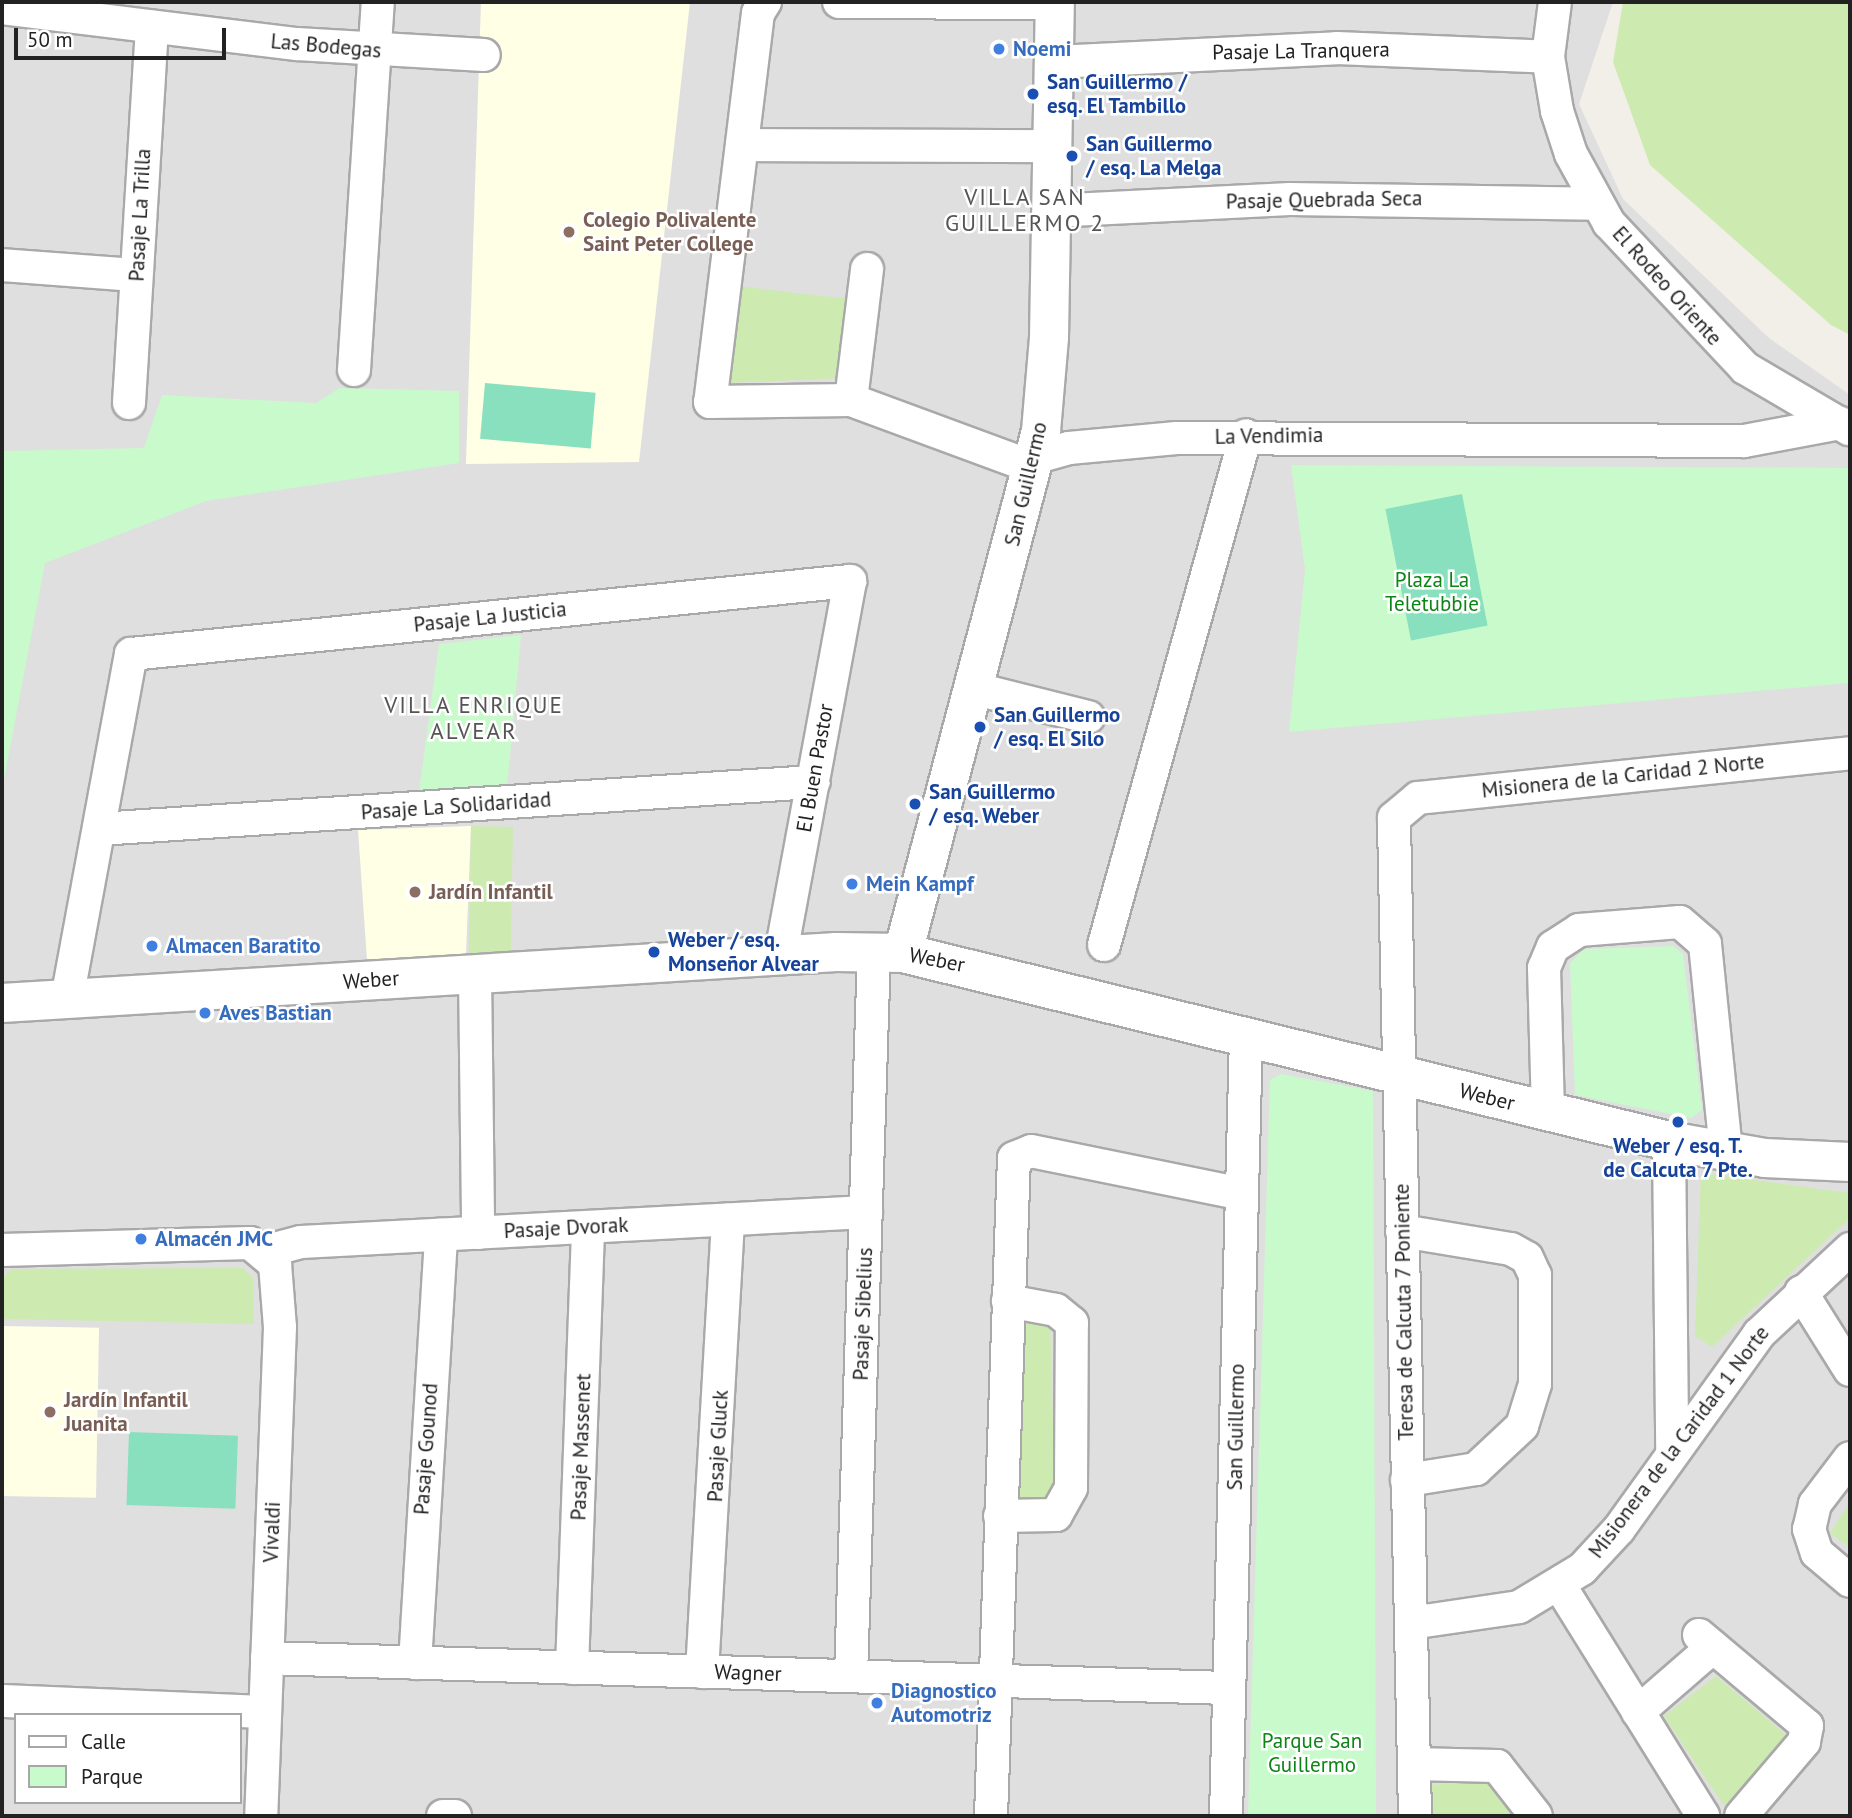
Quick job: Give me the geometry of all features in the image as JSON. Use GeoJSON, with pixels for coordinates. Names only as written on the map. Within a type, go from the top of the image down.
{"type":"FeatureCollection","features":[{"type":"Feature","properties":{"kind":"street"},"geometry":{"type":"LineString","coordinates":[[354,370],[378,2]]}},
{"type":"Feature","properties":{"kind":"street"},"geometry":{"type":"LineString","coordinates":[[839,2],[1055,2]]}},
{"type":"Feature","properties":{"kind":"street","name":"San Guillermo"},"geometry":{"type":"LineString","coordinates":[[889,952],[972,688],[1034,458],[1048,372],[1055,2]]}},
{"type":"Feature","properties":{"kind":"street","name":"El Rodeo Oriente"},"geometry":{"type":"LineString","coordinates":[[1555,2],[1548,57],[1565,137],[1597,204],[1623,241],[1726,352],[1789,399],[1845,426]]}},
{"type":"Feature","properties":{"kind":"street"},"geometry":{"type":"LineString","coordinates":[[764,3],[742,145],[1052,146]]}},
{"type":"Feature","properties":{"kind":"street","name":"Las Bodegas"},"geometry":{"type":"LineString","coordinates":[[2,8],[375,51],[484,54]]}},
{"type":"Feature","properties":{"kind":"street","name":"Pasaje La Trilla"},"geometry":{"type":"LineString","coordinates":[[129,403],[152,27]]}},
{"type":"Feature","properties":{"kind":"street","name":"Pasaje La Tranquera"},"geometry":{"type":"LineString","coordinates":[[1055,62],[1337,48],[1548,57]]}},
{"type":"Feature","properties":{"kind":"street","name":"La Vendimia"},"geometry":{"type":"LineString","coordinates":[[742,145],[710,402],[851,400],[1009,461],[1109,443],[1246,435],[1744,440],[1845,426]]}},
{"type":"Feature","properties":{"kind":"street","name":"Pasaje Quebrada Seca"},"geometry":{"type":"LineString","coordinates":[[1051,211],[1392,197],[1597,204]]}},
{"type":"Feature","properties":{"kind":"street"},"geometry":{"type":"LineString","coordinates":[[2,265],[136,275]]}},
{"type":"Feature","properties":{"kind":"street"},"geometry":{"type":"LineString","coordinates":[[851,400],[867,269]]}},
{"type":"Feature","properties":{"kind":"street"},"geometry":{"type":"LineString","coordinates":[[1104,945],[1246,435]]}},
{"type":"Feature","properties":{"kind":"street","name":"Pasaje La Justicia"},"geometry":{"type":"LineString","coordinates":[[99,829],[131,654],[850,581]]}},
{"type":"Feature","properties":{"kind":"street","name":"El Buen Pastor"},"geometry":{"type":"LineString","coordinates":[[781,956],[850,581]]}},
{"type":"Feature","properties":{"kind":"street"},"geometry":{"type":"LineString","coordinates":[[972,688],[1088,717]]}},
{"type":"Feature","properties":{"kind":"street","name":"Misionera de la Caridad 2 Norte"},"geometry":{"type":"LineString","coordinates":[[1399,808],[1418,798],[1850,753]]}},
{"type":"Feature","properties":{"kind":"street","name":"Pasaje La Solidaridad"},"geometry":{"type":"LineString","coordinates":[[99,829],[813,782]]}},
{"type":"Feature","properties":{"kind":"street","name":"Teresa de Calcuta 7 Poniente"},"geometry":{"type":"LineString","coordinates":[[1399,808],[1393,829],[1415,1816]]}},
{"type":"Feature","properties":{"kind":"street"},"geometry":{"type":"LineString","coordinates":[[67,999],[99,829]]}},
{"type":"Feature","properties":{"kind":"street"},"geometry":{"type":"LineString","coordinates":[[1548,1111],[1544,968],[1553,947],[1579,930],[1680,922],[1705,944],[1726,1152]]}},
{"type":"Feature","properties":{"kind":"street","name":"Weber"},"geometry":{"type":"LineString","coordinates":[[2,1003],[475,973],[889,952],[1669,1141],[1726,1152],[1850,1161]]}},
{"type":"Feature","properties":{"kind":"street","name":"Pasaje Sibelius"},"geometry":{"type":"LineString","coordinates":[[851,1676],[866,1212],[889,952]]}},
{"type":"Feature","properties":{"kind":"street"},"geometry":{"type":"LineString","coordinates":[[475,973],[478,1233]]}},
{"type":"Feature","properties":{"kind":"street","name":"San Guillermo"},"geometry":{"type":"LineString","coordinates":[[1226,1816],[1246,1038]]}},
{"type":"Feature","properties":{"kind":"street"},"geometry":{"type":"LineString","coordinates":[[1669,1141],[1672,1448]]}},
{"type":"Feature","properties":{"kind":"street"},"geometry":{"type":"LineString","coordinates":[[991,1816],[1008,1301],[1018,1153],[1242,1194]]}},
{"type":"Feature","properties":{"kind":"street","name":"Pasaje Dvorak"},"geometry":{"type":"LineString","coordinates":[[267,1251],[301,1242],[866,1212]]}},
{"type":"Feature","properties":{"kind":"street","name":"Pasaje Gluck"},"geometry":{"type":"LineString","coordinates":[[702,1672],[728,1220]]}},
{"type":"Feature","properties":{"kind":"street","name":"Pasaje Massenet"},"geometry":{"type":"LineString","coordinates":[[572,1668],[589,1227]]}},
{"type":"Feature","properties":{"kind":"street"},"geometry":{"type":"LineString","coordinates":[[1402,1231],[1511,1249],[1527,1258],[1535,1275],[1535,1384],[1522,1426],[1476,1469],[1407,1480]]}},
{"type":"Feature","properties":{"kind":"street","name":"Pasaje Gounod"},"geometry":{"type":"LineString","coordinates":[[415,1663],[441,1235]]}},
{"type":"Feature","properties":{"kind":"street"},"geometry":{"type":"LineString","coordinates":[[2,1250],[250,1243],[267,1251]]}},
{"type":"Feature","properties":{"kind":"street","name":"Misionera de la Caridad 1 Norte"},"geometry":{"type":"LineString","coordinates":[[1410,1623],[1496,1614],[1560,1586],[1619,1529],[1672,1448],[1759,1334],[1850,1249]]}},
{"type":"Feature","properties":{"kind":"street","name":"Vivaldi"},"geometry":{"type":"LineString","coordinates":[[261,1816],[280,1299],[267,1251]]}},
{"type":"Feature","properties":{"kind":"street"},"geometry":{"type":"LineString","coordinates":[[1801,1292],[1850,1370]]}},
{"type":"Feature","properties":{"kind":"street"},"geometry":{"type":"LineString","coordinates":[[1000,1516],[1056,1515],[1071,1488],[1072,1323],[1056,1310],[1008,1301]]}},
{"type":"Feature","properties":{"kind":"street"},"geometry":{"type":"LineString","coordinates":[[1850,1458],[1815,1504],[1809,1529],[1817,1553],[1850,1581]]}},
{"type":"Feature","properties":{"kind":"street"},"geometry":{"type":"LineString","coordinates":[[1560,1586],[1703,1816]]}},
{"type":"Feature","properties":{"kind":"street"},"geometry":{"type":"LineString","coordinates":[[1638,1712],[1706,1641],[1808,1732],[1741,1816]]}},
{"type":"Feature","properties":{"kind":"street","name":"Wagner"},"geometry":{"type":"LineString","coordinates":[[267,1658],[1229,1688]]}},
{"type":"Feature","properties":{"kind":"street"},"geometry":{"type":"LineString","coordinates":[[2,1701],[265,1712]]}},
{"type":"Feature","properties":{"kind":"street"},"geometry":{"type":"LineString","coordinates":[[1414,1765],[1497,1766],[1536,1816]]}},
{"type":"Feature","properties":{"kind":"street"},"geometry":{"type":"LineString","coordinates":[[443,1816],[455,1816]]}},
{"type":"Feature","properties":{"kind":"shaded area"},"geometry":{"type":"Polygon","coordinates":[[[2,2],[1613,2],[1579,104],[1623,199],[1769,338],[1850,395],[1850,1816],[2,1816],[2,2]]]}},
{"type":"Feature","properties":{"kind":"shaded area","name":"Colegio Polivalente Saint Peter College"},"geometry":{"type":"Polygon","coordinates":[[[481,2],[690,2],[639,462],[466,464],[481,2]]]}},
{"type":"Feature","properties":{"kind":"shaded area","name":"Jardín Infantil"},"geometry":{"type":"Polygon","coordinates":[[[471,826],[466,954],[367,960],[358,830],[471,826]]]}},
{"type":"Feature","properties":{"kind":"shaded area","name":"Jardín Infantil Juanita"},"geometry":{"type":"Polygon","coordinates":[[[2,1326],[99,1328],[96,1498],[2,1496],[2,1326]]]}},
{"type":"Feature","properties":{"kind":"green space"},"geometry":{"type":"Polygon","coordinates":[[[1623,2],[1850,2],[1850,335],[1831,325],[1650,165],[1613,62],[1623,2]]]}},
{"type":"Feature","properties":{"kind":"green space"},"geometry":{"type":"Polygon","coordinates":[[[737,286],[850,299],[839,378],[725,383],[737,286]]]}},
{"type":"Feature","properties":{"kind":"green space"},"geometry":{"type":"Polygon","coordinates":[[[485,383],[596,393],[591,448],[480,439],[485,383]]]}},
{"type":"Feature","properties":{"kind":"green space"},"geometry":{"type":"Polygon","coordinates":[[[340,388],[459,391],[459,463],[206,501],[45,563],[2,790],[2,451],[144,448],[162,395],[316,403],[340,388]]]}},
{"type":"Feature","properties":{"kind":"green space","name":"Plaza La Teletubbie"},"geometry":{"type":"Polygon","coordinates":[[[1291,465],[1849,468],[1850,683],[1289,732],[1305,569],[1291,465]]]}},
{"type":"Feature","properties":{"kind":"green space"},"geometry":{"type":"Polygon","coordinates":[[[1462,494],[1488,626],[1411,640],[1385,509],[1462,494]]]}},
{"type":"Feature","properties":{"kind":"green space","name":"VILLA ENRIQUE ALVEAR"},"geometry":{"type":"Polygon","coordinates":[[[521,635],[507,788],[419,792],[439,644],[521,635]]]}},
{"type":"Feature","properties":{"kind":"green space"},"geometry":{"type":"Polygon","coordinates":[[[471,826],[513,827],[511,955],[469,954],[471,826]]]}},
{"type":"Feature","properties":{"kind":"green space"},"geometry":{"type":"Polygon","coordinates":[[[1673,946],[1683,954],[1702,1110],[1691,1118],[1575,1095],[1570,963],[1584,949],[1673,946]]]}},
{"type":"Feature","properties":{"kind":"green space","name":"Parque San Guillermo"},"geometry":{"type":"Polygon","coordinates":[[[1281,1074],[1373,1091],[1376,1816],[1248,1816],[1270,1080],[1281,1074]]]}},
{"type":"Feature","properties":{"kind":"green space"},"geometry":{"type":"Polygon","coordinates":[[[1701,1173],[1850,1193],[1850,1218],[1712,1347],[1695,1336],[1701,1173]]]}},
{"type":"Feature","properties":{"kind":"green space"},"geometry":{"type":"Polygon","coordinates":[[[243,1268],[253,1278],[254,1324],[2,1319],[2,1279],[11,1269],[243,1268]]]}},
{"type":"Feature","properties":{"kind":"green space"},"geometry":{"type":"Polygon","coordinates":[[[1050,1314],[1055,1499],[1018,1500],[1022,1322],[1050,1314]]]}},
{"type":"Feature","properties":{"kind":"green space"},"geometry":{"type":"Polygon","coordinates":[[[129,1432],[238,1436],[235,1509],[126,1505],[129,1432]]]}},
{"type":"Feature","properties":{"kind":"green space"},"geometry":{"type":"Polygon","coordinates":[[[1850,1502],[1850,1548],[1830,1533],[1850,1502]]]}},
{"type":"Feature","properties":{"kind":"green space"},"geometry":{"type":"Polygon","coordinates":[[[1716,1676],[1790,1738],[1724,1806],[1664,1716],[1716,1676]]]}},
{"type":"Feature","properties":{"kind":"green space"},"geometry":{"type":"Polygon","coordinates":[[[1483,1778],[1495,1785],[1512,1816],[1432,1816],[1432,1785],[1483,1778]]]}},
{"type":"Feature","properties":{"kind":"place","name":"Noemi"},"geometry":{"type":"Point","coordinates":[999,49]}},
{"type":"Feature","properties":{"kind":"place","name":"San Guillermo / esq. El Tambillo"},"geometry":{"type":"Point","coordinates":[1033,94]}},
{"type":"Feature","properties":{"kind":"place","name":"San Guillermo / esq. La Melga"},"geometry":{"type":"Point","coordinates":[1072,156]}},
{"type":"Feature","properties":{"kind":"place","name":"Colegio Polivalente Saint Peter College"},"geometry":{"type":"Point","coordinates":[569,232]}},
{"type":"Feature","properties":{"kind":"place","name":"San Guillermo / esq. El Silo"},"geometry":{"type":"Point","coordinates":[980,727]}},
{"type":"Feature","properties":{"kind":"place","name":"San Guillermo / esq. Weber"},"geometry":{"type":"Point","coordinates":[915,804]}},
{"type":"Feature","properties":{"kind":"place","name":"Mein Kampf"},"geometry":{"type":"Point","coordinates":[852,884]}},
{"type":"Feature","properties":{"kind":"place","name":"Jardín Infantil"},"geometry":{"type":"Point","coordinates":[415,892]}},
{"type":"Feature","properties":{"kind":"place","name":"Almacen Baratito"},"geometry":{"type":"Point","coordinates":[152,946]}},
{"type":"Feature","properties":{"kind":"place","name":"Weber / esq. Monseñor Alvear"},"geometry":{"type":"Point","coordinates":[654,952]}},
{"type":"Feature","properties":{"kind":"place","name":"Aves Bastian"},"geometry":{"type":"Point","coordinates":[205,1013]}},
{"type":"Feature","properties":{"kind":"place","name":"Weber / esq. T. de Calcuta 7 Pte."},"geometry":{"type":"Point","coordinates":[1678,1122]}},
{"type":"Feature","properties":{"kind":"place","name":"Almacén JMC"},"geometry":{"type":"Point","coordinates":[141,1239]}},
{"type":"Feature","properties":{"kind":"place","name":"Jardín Infantil Juanita"},"geometry":{"type":"Point","coordinates":[50,1412]}},
{"type":"Feature","properties":{"kind":"place","name":"Diagnostico Automotriz"},"geometry":{"type":"Point","coordinates":[877,1703]}},
{"type":"Feature","properties":{"kind":"district","name":"VILLA SAN GUILLERMO 2"},"geometry":{"type":"Point","coordinates":[1025,210]}},
{"type":"Feature","properties":{"kind":"district","name":"VILLA ENRIQUE ALVEAR"},"geometry":{"type":"Point","coordinates":[474,718]}}]}
